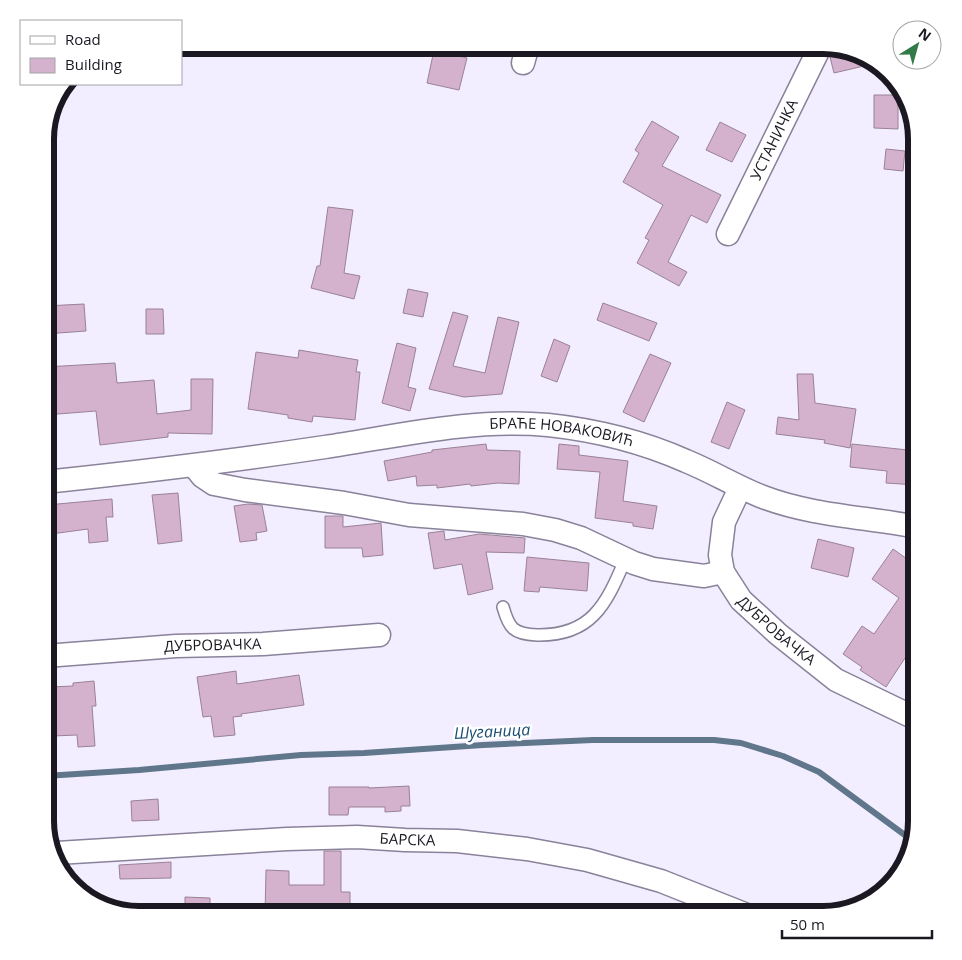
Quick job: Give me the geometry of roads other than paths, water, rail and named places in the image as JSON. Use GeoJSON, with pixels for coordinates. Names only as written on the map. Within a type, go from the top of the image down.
{"type":"FeatureCollection","features":[{"type":"Feature","properties":{"kind":"street","name":"УСТАНИЧКА"},"geometry":{"type":"LineString","coordinates":[[728,234],[816,54]]}},
{"type":"Feature","properties":{"kind":"street","name":"БРАЋЕ НОВАКОВИЋ"},"geometry":{"type":"LineString","coordinates":[[54,481],[194,466],[468,426],[545,425],[588,430],[663,452],[711,472],[740,488],[765,498],[832,515],[908,525]]}},
{"type":"Feature","properties":{"kind":"street"},"geometry":{"type":"LineString","coordinates":[[194,466],[202,476],[214,484],[344,503],[409,515],[523,524],[555,530],[581,538],[625,560],[653,568],[704,576],[723,572]]}},
{"type":"Feature","properties":{"kind":"street","name":"ДУБРОВАЧКА"},"geometry":{"type":"LineString","coordinates":[[740,488],[722,530],[720,555],[723,572],[730,585],[746,605],[792,646],[836,680],[908,715]]}},
{"type":"Feature","properties":{"kind":"street","name":"ДУБРОВАЧКА"},"geometry":{"type":"LineString","coordinates":[[54,655],[166,647],[263,644],[379,635]]}},
{"type":"Feature","properties":{"kind":"street","name":"БАРСКА"},"geometry":{"type":"LineString","coordinates":[[60,853],[287,839],[357,837],[456,841],[527,849],[587,860],[661,882],[724,906]]}},
{"type":"Feature","properties":{"kind":"lane"},"geometry":{"type":"LineString","coordinates":[[503,607],[508,623],[514,630],[523,635],[554,635],[573,630],[585,623],[598,611],[608,596],[625,560]]}},
{"type":"Feature","properties":{"kind":"waterway","name":"Шуганица"},"geometry":{"type":"LineString","coordinates":[[54,775],[139,770],[301,755],[483,745],[593,740],[714,740],[741,743],[783,756],[819,772],[907,836]]}}]}
